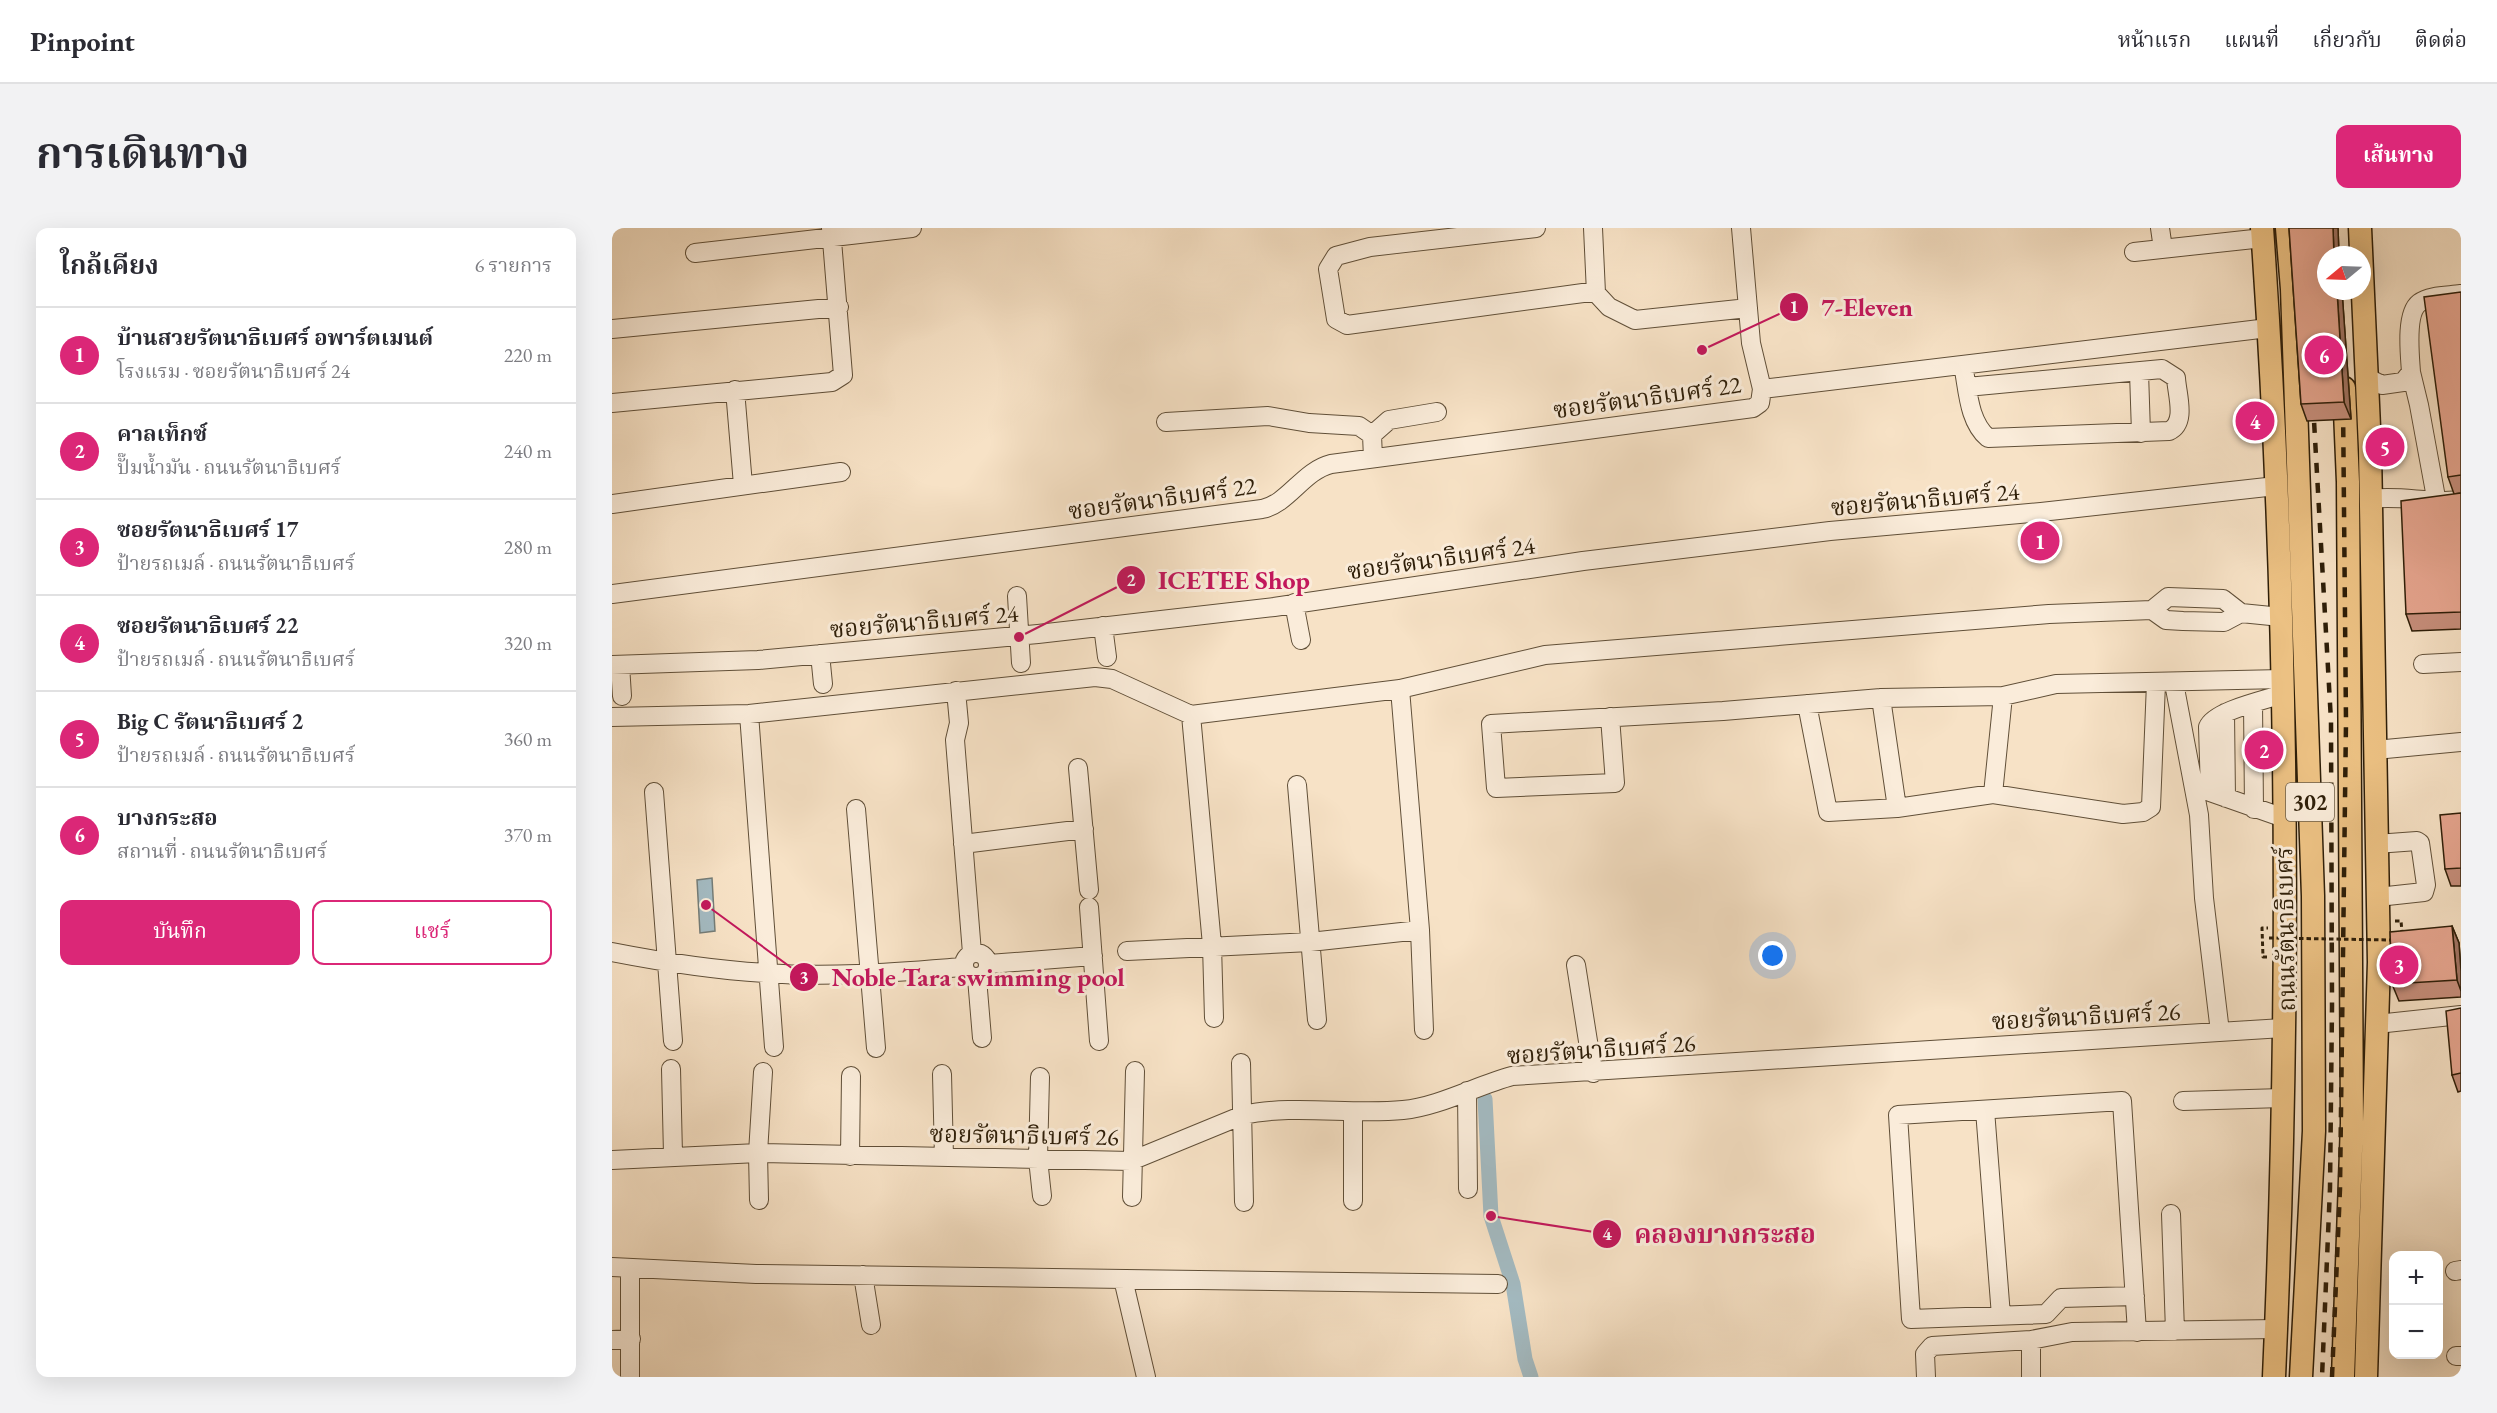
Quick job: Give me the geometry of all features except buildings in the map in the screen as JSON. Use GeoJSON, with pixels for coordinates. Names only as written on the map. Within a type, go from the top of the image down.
{"type":"FeatureCollection","features":[{"type":"Feature","properties":{"kind":"main road","name":"ถนนรัตนาธิเบศร์"},"geometry":{"type":"LineString","coordinates":[[2287,228],[2292,289],[2313,896],[2314,1131],[2301,1377]]}},
{"type":"Feature","properties":{"kind":"main road"},"geometry":{"type":"LineString","coordinates":[[2360,228],[2371,499],[2378,897],[2374,1170],[2366,1377]]}},
{"type":"Feature","properties":{"kind":"main road","name":"ถนนรัตนาธิเบศร์"},"geometry":{"type":"LineString","coordinates":[[2263,233],[2276,486],[2283,687],[2283,1028],[2274,1377]]}},
{"type":"Feature","properties":{"kind":"main road","name":"302"},"geometry":{"type":"LineString","coordinates":[[2343,366],[2348,482],[2352,1123],[2343,1377]]}},
{"type":"Feature","properties":{"kind":"main road"},"geometry":{"type":"LineString","coordinates":[[2346,1319],[2374,1170]]}},
{"type":"Feature","properties":{"kind":"main road"},"geometry":{"type":"LineString","coordinates":[[2278,1268],[2295,1377]]}},
{"type":"Feature","properties":{"kind":"street"},"geometry":{"type":"LineString","coordinates":[[695,253],[831,232],[912,228]]}},
{"type":"Feature","properties":{"kind":"street"},"geometry":{"type":"LineString","coordinates":[[1536,228],[1370,247],[1336,256],[1328,268],[1336,319],[1347,325],[1596,293]]}},
{"type":"Feature","properties":{"kind":"street"},"geometry":{"type":"LineString","coordinates":[[1593,228],[1596,293],[1609,307],[1635,320],[1748,308]]}},
{"type":"Feature","properties":{"kind":"street","name":"ซอยรัตนาธิเบศร์ 22"},"geometry":{"type":"LineString","coordinates":[[612,594],[1272,507],[1320,466],[1740,411],[1760,403],[1762,389],[1751,343],[1741,228]]}},
{"type":"Feature","properties":{"kind":"street"},"geometry":{"type":"LineString","coordinates":[[2160,228],[2163,249]]}},
{"type":"Feature","properties":{"kind":"street"},"geometry":{"type":"LineString","coordinates":[[612,403],[832,382],[843,375],[831,232]]}},
{"type":"Feature","properties":{"kind":"street"},"geometry":{"type":"LineString","coordinates":[[2134,252],[2163,249],[2219,235],[2263,233]]}},
{"type":"Feature","properties":{"kind":"street"},"geometry":{"type":"LineString","coordinates":[[2437,503],[2411,372],[2409,335],[2413,312],[2419,303],[2432,298],[2461,294]]}},
{"type":"Feature","properties":{"kind":"street"},"geometry":{"type":"LineString","coordinates":[[612,329],[839,307]]}},
{"type":"Feature","properties":{"kind":"street","name":"ซอยรัตนาธิเบศร์ 22"},"geometry":{"type":"LineString","coordinates":[[1762,389],[2268,328]]}},
{"type":"Feature","properties":{"kind":"street"},"geometry":{"type":"LineString","coordinates":[[1963,365],[1974,421],[1979,431],[1988,438],[2169,431],[2176,428],[2180,421],[2176,378],[2162,369],[1968,387]]}},
{"type":"Feature","properties":{"kind":"street"},"geometry":{"type":"LineString","coordinates":[[2139,372],[2141,433]]}},
{"type":"Feature","properties":{"kind":"street"},"geometry":{"type":"LineString","coordinates":[[2366,377],[2382,385],[2394,385],[2403,382],[2411,372]]}},
{"type":"Feature","properties":{"kind":"street"},"geometry":{"type":"LineString","coordinates":[[735,390],[743,485]]}},
{"type":"Feature","properties":{"kind":"street"},"geometry":{"type":"LineString","coordinates":[[1372,435],[1389,420],[1437,412]]}},
{"type":"Feature","properties":{"kind":"street"},"geometry":{"type":"LineString","coordinates":[[1166,422],[1268,416],[1309,423],[1359,426],[1372,435]]}},
{"type":"Feature","properties":{"kind":"street"},"geometry":{"type":"LineString","coordinates":[[1372,435],[1373,458]]}},
{"type":"Feature","properties":{"kind":"street"},"geometry":{"type":"LineString","coordinates":[[612,504],[841,472]]}},
{"type":"Feature","properties":{"kind":"street","name":"ซอยรัตนาธิเบศร์ 24"},"geometry":{"type":"LineString","coordinates":[[616,665],[758,660],[1018,636],[1294,603],[1584,561],[1830,531],[2041,512],[2276,486]]}},
{"type":"Feature","properties":{"kind":"street"},"geometry":{"type":"LineString","coordinates":[[2371,499],[2403,497],[2437,503],[2461,500]]}},
{"type":"Feature","properties":{"kind":"street"},"geometry":{"type":"LineString","coordinates":[[1017,596],[1021,663]]}},
{"type":"Feature","properties":{"kind":"street"},"geometry":{"type":"LineString","coordinates":[[1294,603],[1301,640]]}},
{"type":"Feature","properties":{"kind":"street"},"geometry":{"type":"LineString","coordinates":[[612,717],[749,714],[1095,677],[1112,679],[1191,715],[1400,689],[1545,655],[2049,614],[2152,610],[2166,620],[2224,622],[2241,613],[2281,617]]}},
{"type":"Feature","properties":{"kind":"street"},"geometry":{"type":"LineString","coordinates":[[1103,626],[1107,657]]}},
{"type":"Feature","properties":{"kind":"street"},"geometry":{"type":"LineString","coordinates":[[820,654],[823,684]]}},
{"type":"Feature","properties":{"kind":"street"},"geometry":{"type":"LineString","coordinates":[[2423,664],[2461,662]]}},
{"type":"Feature","properties":{"kind":"street"},"geometry":{"type":"LineString","coordinates":[[616,665],[621,696]]}},
{"type":"Feature","properties":{"kind":"street"},"geometry":{"type":"LineString","coordinates":[[1807,704],[1828,812],[1897,807],[1993,794],[2123,814],[2147,810],[2151,807],[2156,683]]}},
{"type":"Feature","properties":{"kind":"street"},"geometry":{"type":"LineString","coordinates":[[1610,717],[1616,783],[1496,788],[1491,724],[1881,698],[2003,696],[2056,684],[2174,683],[2283,687]]}},
{"type":"Feature","properties":{"kind":"street"},"geometry":{"type":"LineString","coordinates":[[2174,683],[2199,816],[2205,897],[2220,1032]]}},
{"type":"Feature","properties":{"kind":"street"},"geometry":{"type":"LineString","coordinates":[[2283,687],[2253,704],[2225,713],[2226,798],[2284,818]]}},
{"type":"Feature","properties":{"kind":"street"},"geometry":{"type":"LineString","coordinates":[[1400,689],[1420,930],[1424,1030]]}},
{"type":"Feature","properties":{"kind":"street"},"geometry":{"type":"LineString","coordinates":[[951,692],[959,723],[955,740],[982,1038]]}},
{"type":"Feature","properties":{"kind":"street"},"geometry":{"type":"LineString","coordinates":[[1993,794],[2003,696]]}},
{"type":"Feature","properties":{"kind":"street"},"geometry":{"type":"LineString","coordinates":[[1881,698],[1897,807]]}},
{"type":"Feature","properties":{"kind":"street"},"geometry":{"type":"LineString","coordinates":[[2253,704],[2254,809]]}},
{"type":"Feature","properties":{"kind":"street"},"geometry":{"type":"LineString","coordinates":[[749,714],[774,1047]]}},
{"type":"Feature","properties":{"kind":"street"},"geometry":{"type":"LineString","coordinates":[[1191,715],[1212,945],[1214,1018]]}},
{"type":"Feature","properties":{"kind":"street"},"geometry":{"type":"LineString","coordinates":[[2375,750],[2461,742]]}},
{"type":"Feature","properties":{"kind":"street"},"geometry":{"type":"LineString","coordinates":[[1078,768],[1099,1041]]}},
{"type":"Feature","properties":{"kind":"street"},"geometry":{"type":"LineString","coordinates":[[1297,785],[1317,1020]]}},
{"type":"Feature","properties":{"kind":"street"},"geometry":{"type":"LineString","coordinates":[[654,792],[673,1041]]}},
{"type":"Feature","properties":{"kind":"street"},"geometry":{"type":"LineString","coordinates":[[856,808],[872,974],[876,1048]]}},
{"type":"Feature","properties":{"kind":"street"},"geometry":{"type":"LineString","coordinates":[[963,844],[1084,829]]}},
{"type":"Feature","properties":{"kind":"street"},"geometry":{"type":"LineString","coordinates":[[2376,844],[2417,841],[2420,843],[2426,885],[2424,892],[2378,897]]}},
{"type":"Feature","properties":{"kind":"street"},"geometry":{"type":"LineString","coordinates":[[1127,951],[1212,945],[1310,942],[1420,930]]}},
{"type":"Feature","properties":{"kind":"street"},"geometry":{"type":"LineString","coordinates":[[612,952],[666,962],[768,974],[872,974],[1093,956]]}},
{"type":"Feature","properties":{"kind":"street"},"geometry":{"type":"LineString","coordinates":[[1576,965],[1593,1073]]}},
{"type":"Feature","properties":{"kind":"street"},"geometry":{"type":"LineString","coordinates":[[2377,1024],[2461,1015]]}},
{"type":"Feature","properties":{"kind":"street","name":"ซอยรัตนาธิเบศร์ 26"},"geometry":{"type":"LineString","coordinates":[[612,1160],[673,1155],[758,1153],[1131,1161],[1244,1115],[1263,1111],[1353,1113],[1411,1109],[1512,1076],[1593,1073],[2283,1028]]}},
{"type":"Feature","properties":{"kind":"street"},"geometry":{"type":"LineString","coordinates":[[1241,1063],[1244,1115],[1244,1202]]}},
{"type":"Feature","properties":{"kind":"street"},"geometry":{"type":"LineString","coordinates":[[671,1069],[673,1155]]}},
{"type":"Feature","properties":{"kind":"street"},"geometry":{"type":"LineString","coordinates":[[1132,1197],[1131,1161],[1135,1071]]}},
{"type":"Feature","properties":{"kind":"street"},"geometry":{"type":"LineString","coordinates":[[759,1200],[758,1153],[763,1072]]}},
{"type":"Feature","properties":{"kind":"street"},"geometry":{"type":"LineString","coordinates":[[942,1074],[944,1157]]}},
{"type":"Feature","properties":{"kind":"street"},"geometry":{"type":"LineString","coordinates":[[850,1156],[851,1076]]}},
{"type":"Feature","properties":{"kind":"street"},"geometry":{"type":"LineString","coordinates":[[1040,1077],[1038,1159],[1042,1196]]}},
{"type":"Feature","properties":{"kind":"street"},"geometry":{"type":"LineString","coordinates":[[1467,1091],[1468,1189]]}},
{"type":"Feature","properties":{"kind":"street"},"geometry":{"type":"LineString","coordinates":[[2183,1101],[2282,1098]]}},
{"type":"Feature","properties":{"kind":"street"},"geometry":{"type":"LineString","coordinates":[[2135,1296],[2061,1298],[2046,1314],[1911,1319],[1898,1115],[2122,1101],[2135,1296],[2137,1332]]}},
{"type":"Feature","properties":{"kind":"street"},"geometry":{"type":"LineString","coordinates":[[1985,1110],[2001,1316]]}},
{"type":"Feature","properties":{"kind":"street"},"geometry":{"type":"LineString","coordinates":[[1353,1113],[1353,1201]]}},
{"type":"Feature","properties":{"kind":"street"},"geometry":{"type":"LineString","coordinates":[[2171,1214],[2175,1331]]}},
{"type":"Feature","properties":{"kind":"street"},"geometry":{"type":"LineString","coordinates":[[612,1267],[863,1275],[1498,1284]]}},
{"type":"Feature","properties":{"kind":"street"},"geometry":{"type":"LineString","coordinates":[[630,1269],[630,1377]]}},
{"type":"Feature","properties":{"kind":"street"},"geometry":{"type":"LineString","coordinates":[[863,1275],[871,1325]]}},
{"type":"Feature","properties":{"kind":"street"},"geometry":{"type":"LineString","coordinates":[[1123,1279],[1146,1377]]}},
{"type":"Feature","properties":{"kind":"street"},"geometry":{"type":"LineString","coordinates":[[1926,1377],[1925,1354],[1932,1346],[2031,1340],[2072,1332],[2276,1329]]}},
{"type":"Feature","properties":{"kind":"street"},"geometry":{"type":"LineString","coordinates":[[612,1340],[631,1339]]}},
{"type":"Feature","properties":{"kind":"street"},"geometry":{"type":"LineString","coordinates":[[2031,1340],[2031,1377]]}},
{"type":"Feature","properties":{"kind":"path"},"geometry":{"type":"LineString","coordinates":[[2401,921],[2402,939]]}},
{"type":"Feature","properties":{"kind":"path"},"geometry":{"type":"LineString","coordinates":[[2263,957],[2262,928],[2269,928],[2269,938],[2395,940],[2396,949]]}},
{"type":"Feature","properties":{"kind":"water"},"geometry":{"type":"Polygon","coordinates":[[[712,878],[715,931],[700,933],[697,880],[712,878]]]}},
{"type":"Feature","properties":{"kind":"waterway"},"geometry":{"type":"LineString","coordinates":[[1485,1099],[1491,1216],[1513,1284],[1525,1359],[1531,1377]]}},
{"type":"Feature","properties":{"kind":"railway"},"geometry":{"type":"LineString","coordinates":[[2332,1377],[2340,1189],[2346,722],[2343,402]]}},
{"type":"Feature","properties":{"kind":"railway"},"geometry":{"type":"LineString","coordinates":[[2313,403],[2331,721],[2330,1188],[2322,1377]]}},
{"type":"Feature","properties":{"kind":"place","name":"7-Eleven"},"geometry":{"type":"Point","coordinates":[1702,350]}},
{"type":"Feature","properties":{"kind":"place","name":"บางกระสอ"},"geometry":{"type":"Point","coordinates":[2324,355]}},
{"type":"Feature","properties":{"kind":"place","name":"ซอยรัตนาธิเบศร์ 22"},"geometry":{"type":"Point","coordinates":[2255,421]}},
{"type":"Feature","properties":{"kind":"place","name":"Big C รัตนาธิเบศร์ 2"},"geometry":{"type":"Point","coordinates":[2385,447]}},
{"type":"Feature","properties":{"kind":"place","name":"บ้านสวยรัตนาธิเบศร์ อพาร์ตเมนต์"},"geometry":{"type":"Point","coordinates":[2040,541]}},
{"type":"Feature","properties":{"kind":"place","name":"ICETEE Shop"},"geometry":{"type":"Point","coordinates":[1019,637]}},
{"type":"Feature","properties":{"kind":"place","name":"คาลเท็กซ์"},"geometry":{"type":"Point","coordinates":[2264,750]}},
{"type":"Feature","properties":{"kind":"place","name":"Noble Tara swimming pool"},"geometry":{"type":"Point","coordinates":[706,905]}},
{"type":"Feature","properties":{"kind":"place","name":"ซอยรัตนาธิเบศร์ 17"},"geometry":{"type":"Point","coordinates":[2399,965]}},
{"type":"Feature","properties":{"kind":"place","name":"คลองบางกระสอ"},"geometry":{"type":"Point","coordinates":[1491,1216]}}]}
